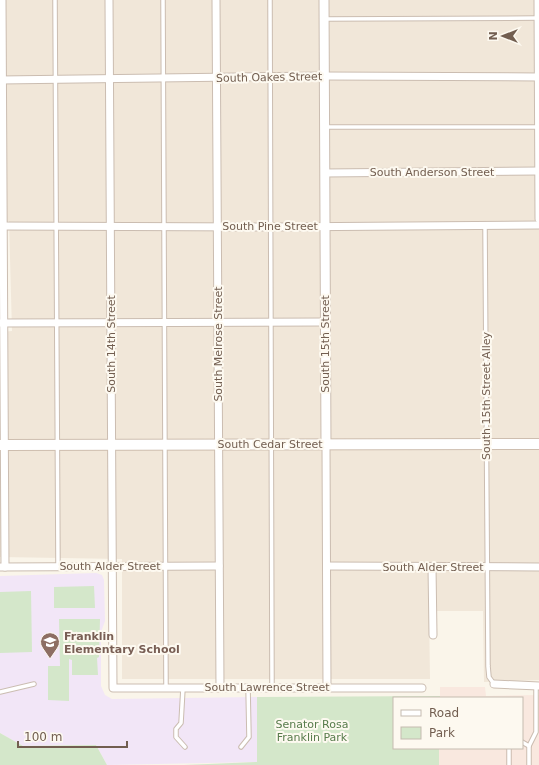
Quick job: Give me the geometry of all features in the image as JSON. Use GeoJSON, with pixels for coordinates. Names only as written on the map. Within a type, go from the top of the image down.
{"type":"FeatureCollection","features":[{"type":"Feature","properties":{"kind":"main road","name":"South Cedar Street"},"geometry":{"type":"LineString","coordinates":[[2,445],[539,444]]}},
{"type":"Feature","properties":{"kind":"street"},"geometry":{"type":"LineString","coordinates":[[2,0],[2,567]]}},
{"type":"Feature","properties":{"kind":"street","name":"South 14th Street"},"geometry":{"type":"LineString","coordinates":[[109,0],[113,688]]}},
{"type":"Feature","properties":{"kind":"street","name":"South Melrose Street"},"geometry":{"type":"LineString","coordinates":[[216,0],[220,687]]}},
{"type":"Feature","properties":{"kind":"street","name":"South 15th Street"},"geometry":{"type":"LineString","coordinates":[[324,0],[327,687]]}},
{"type":"Feature","properties":{"kind":"street"},"geometry":{"type":"LineString","coordinates":[[538,0],[539,219]]}},
{"type":"Feature","properties":{"kind":"street","name":"South Oakes Street"},"geometry":{"type":"LineString","coordinates":[[1,80],[216,79],[324,76],[539,77]]}},
{"type":"Feature","properties":{"kind":"street","name":"South Anderson Street"},"geometry":{"type":"LineString","coordinates":[[324,173],[539,171]]}},
{"type":"Feature","properties":{"kind":"street","name":"South Pine Street"},"geometry":{"type":"LineString","coordinates":[[2,226],[164,225],[270,227],[539,225]]}},
{"type":"Feature","properties":{"kind":"street"},"geometry":{"type":"LineString","coordinates":[[2,322],[325,322]]}},
{"type":"Feature","properties":{"kind":"street","name":"South Alder Street"},"geometry":{"type":"LineString","coordinates":[[2,567],[219,566]]}},
{"type":"Feature","properties":{"kind":"street","name":"South Alder Street"},"geometry":{"type":"LineString","coordinates":[[327,566],[539,567]]}},
{"type":"Feature","properties":{"kind":"street"},"geometry":{"type":"LineString","coordinates":[[432,567],[433,636]]}},
{"type":"Feature","properties":{"kind":"street"},"geometry":{"type":"LineString","coordinates":[[494,684],[537,686]]}},
{"type":"Feature","properties":{"kind":"street","name":"South Lawrence Street"},"geometry":{"type":"LineString","coordinates":[[113,688],[422,688]]}},
{"type":"Feature","properties":{"kind":"lane"},"geometry":{"type":"LineString","coordinates":[[55,0],[58,567]]}},
{"type":"Feature","properties":{"kind":"lane"},"geometry":{"type":"LineString","coordinates":[[163,0],[162,79],[165,322],[166,687]]}},
{"type":"Feature","properties":{"kind":"lane"},"geometry":{"type":"LineString","coordinates":[[270,0],[272,687]]}},
{"type":"Feature","properties":{"kind":"lane"},"geometry":{"type":"LineString","coordinates":[[324,19],[538,18]]}},
{"type":"Feature","properties":{"kind":"lane"},"geometry":{"type":"LineString","coordinates":[[324,127],[539,127]]}},
{"type":"Feature","properties":{"kind":"lane","name":"South 15th Street Alley"},"geometry":{"type":"LineString","coordinates":[[485,226],[488,672],[491,682],[494,684]]}},
{"type":"Feature","properties":{"kind":"lane"},"geometry":{"type":"LineString","coordinates":[[0,692],[34,684]]}},
{"type":"Feature","properties":{"kind":"lane"},"geometry":{"type":"LineString","coordinates":[[529,765],[529,746],[536,732],[537,686]]}},
{"type":"Feature","properties":{"kind":"lane"},"geometry":{"type":"LineString","coordinates":[[183,687],[181,723],[176,729],[176,738],[185,747]]}},
{"type":"Feature","properties":{"kind":"lane"},"geometry":{"type":"LineString","coordinates":[[241,747],[249,737],[248,687]]}},
{"type":"Feature","properties":{"kind":"lane"},"geometry":{"type":"LineString","coordinates":[[523,743],[529,746]]}},
{"type":"Feature","properties":{"kind":"lane"},"geometry":{"type":"LineString","coordinates":[[509,749],[509,765]]}},
{"type":"Feature","properties":{"kind":"shaded area"},"geometry":{"type":"Polygon","coordinates":[[[0,0],[539,0],[539,680],[484,682],[483,611],[429,611],[430,679],[122,679],[122,559],[0,557],[0,332],[12,331],[9,221],[0,221],[0,0]]]}},
{"type":"Feature","properties":{"kind":"shaded area","name":"Franklin Elementary School"},"geometry":{"type":"Polygon","coordinates":[[[96,573],[102,575],[104,580],[105,621],[101,632],[101,686],[105,695],[112,699],[257,697],[257,762],[107,765],[96,745],[23,746],[0,733],[0,576],[96,573]]]}},
{"type":"Feature","properties":{"kind":"shaded area"},"geometry":{"type":"Polygon","coordinates":[[[440,687],[485,687],[486,696],[539,695],[539,765],[439,765],[439,749],[523,749],[523,697],[440,697],[440,687]]]}},
{"type":"Feature","properties":{"kind":"green space"},"geometry":{"type":"Polygon","coordinates":[[[94,586],[95,608],[54,608],[54,587],[94,586]]]}},
{"type":"Feature","properties":{"kind":"green space"},"geometry":{"type":"Polygon","coordinates":[[[31,591],[32,652],[0,653],[0,592],[31,591]]]}},
{"type":"Feature","properties":{"kind":"green space"},"geometry":{"type":"Polygon","coordinates":[[[59,619],[100,619],[99,657],[97,658],[98,675],[72,675],[72,660],[69,659],[69,701],[48,700],[48,666],[60,666],[59,619]]]}},
{"type":"Feature","properties":{"kind":"green space","name":"Senator Rosa Franklin Park"},"geometry":{"type":"Polygon","coordinates":[[[440,696],[393,697],[393,749],[439,749],[439,765],[184,765],[257,762],[257,697],[440,696]]]}},
{"type":"Feature","properties":{"kind":"green space"},"geometry":{"type":"Polygon","coordinates":[[[0,733],[23,746],[96,745],[107,765],[0,765],[0,733]]]}},
{"type":"Feature","properties":{"kind":"place","name":"Franklin Elementary School"},"geometry":{"type":"Point","coordinates":[50,659]}}]}
